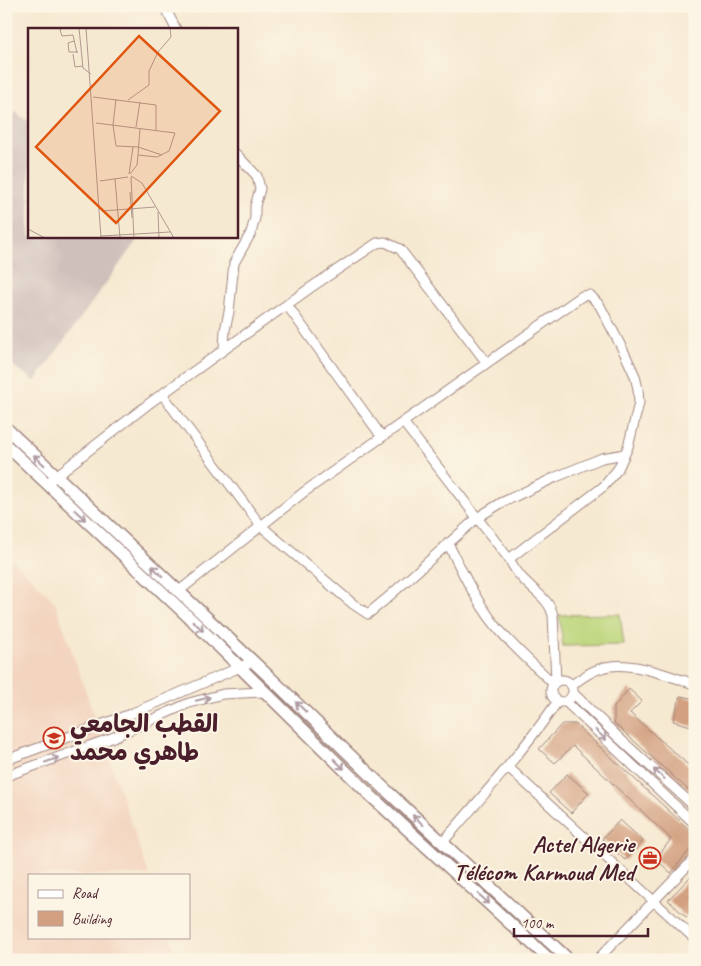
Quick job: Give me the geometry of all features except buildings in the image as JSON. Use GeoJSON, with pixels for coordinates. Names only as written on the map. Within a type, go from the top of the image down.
{"type":"FeatureCollection","features":[{"type":"Feature","properties":{"kind":"main road"},"geometry":{"type":"LineString","coordinates":[[6,428],[569,960]]}},
{"type":"Feature","properties":{"kind":"main road"},"geometry":{"type":"LineString","coordinates":[[6,445],[158,588],[371,796],[550,960]]}},
{"type":"Feature","properties":{"kind":"main road"},"geometry":{"type":"LineString","coordinates":[[502,916],[511,906]]}},
{"type":"Feature","properties":{"kind":"street"},"geometry":{"type":"LineString","coordinates":[[164,6],[175,28]]}},
{"type":"Feature","properties":{"kind":"street"},"geometry":{"type":"LineString","coordinates":[[224,349],[234,263],[251,233],[260,189],[257,176],[238,156]]}},
{"type":"Feature","properties":{"kind":"street"},"geometry":{"type":"LineString","coordinates":[[46,484],[162,394],[287,304],[377,243],[385,242],[400,249],[487,363]]}},
{"type":"Feature","properties":{"kind":"street"},"geometry":{"type":"LineString","coordinates":[[179,591],[304,492],[582,296],[590,295],[600,306],[625,354],[635,376],[638,389],[639,403],[625,454],[618,469],[604,486],[508,559]]}},
{"type":"Feature","properties":{"kind":"street"},"geometry":{"type":"LineString","coordinates":[[287,304],[382,437]]}},
{"type":"Feature","properties":{"kind":"street"},"geometry":{"type":"LineString","coordinates":[[162,394],[261,526],[338,592],[368,614],[477,518],[501,503],[602,458],[625,454]]}},
{"type":"Feature","properties":{"kind":"street"},"geometry":{"type":"LineString","coordinates":[[403,422],[523,579],[543,597],[551,608],[553,615],[554,682],[551,694],[695,824]]}},
{"type":"Feature","properties":{"kind":"street"},"geometry":{"type":"LineString","coordinates":[[448,543],[474,593],[496,626],[508,640],[554,682]]}},
{"type":"Feature","properties":{"kind":"street"},"geometry":{"type":"LineString","coordinates":[[6,760],[128,715],[252,662]]}},
{"type":"Feature","properties":{"kind":"street"},"geometry":{"type":"LineString","coordinates":[[442,842],[508,767],[550,714],[562,702],[572,697],[573,689],[584,676],[599,669],[617,666],[646,669],[695,684]]}},
{"type":"Feature","properties":{"kind":"street"},"geometry":{"type":"LineString","coordinates":[[554,682],[567,680],[573,689],[618,737],[695,807]]}},
{"type":"Feature","properties":{"kind":"street"},"geometry":{"type":"LineString","coordinates":[[6,776],[108,739],[189,702],[223,694],[264,692]]}},
{"type":"Feature","properties":{"kind":"street"},"geometry":{"type":"LineString","coordinates":[[508,767],[695,939]]}},
{"type":"Feature","properties":{"kind":"street"},"geometry":{"type":"LineString","coordinates":[[597,960],[695,858]]}},
{"type":"Feature","properties":{"kind":"shaded area"},"geometry":{"type":"Polygon","coordinates":[[[15,112],[28,121],[28,238],[139,238],[35,381],[6,361],[6,124],[15,112]]]}},
{"type":"Feature","properties":{"kind":"shaded area","name":"القطب الجامعي طاهري محمد"},"geometry":{"type":"Polygon","coordinates":[[[6,553],[55,602],[149,874],[28,874],[28,938],[170,938],[178,960],[6,960],[6,553]]]}},
{"type":"Feature","properties":{"kind":"green space"},"geometry":{"type":"Polygon","coordinates":[[[620,614],[624,645],[563,646],[559,615],[620,614]]]}},
{"type":"Feature","properties":{"kind":"place","name":"القطب الجامعي طاهري محمد"},"geometry":{"type":"Point","coordinates":[54,738]}},
{"type":"Feature","properties":{"kind":"place","name":"Actel Algerie Télécom Karmoud Med"},"geometry":{"type":"Point","coordinates":[650,858]}}]}
